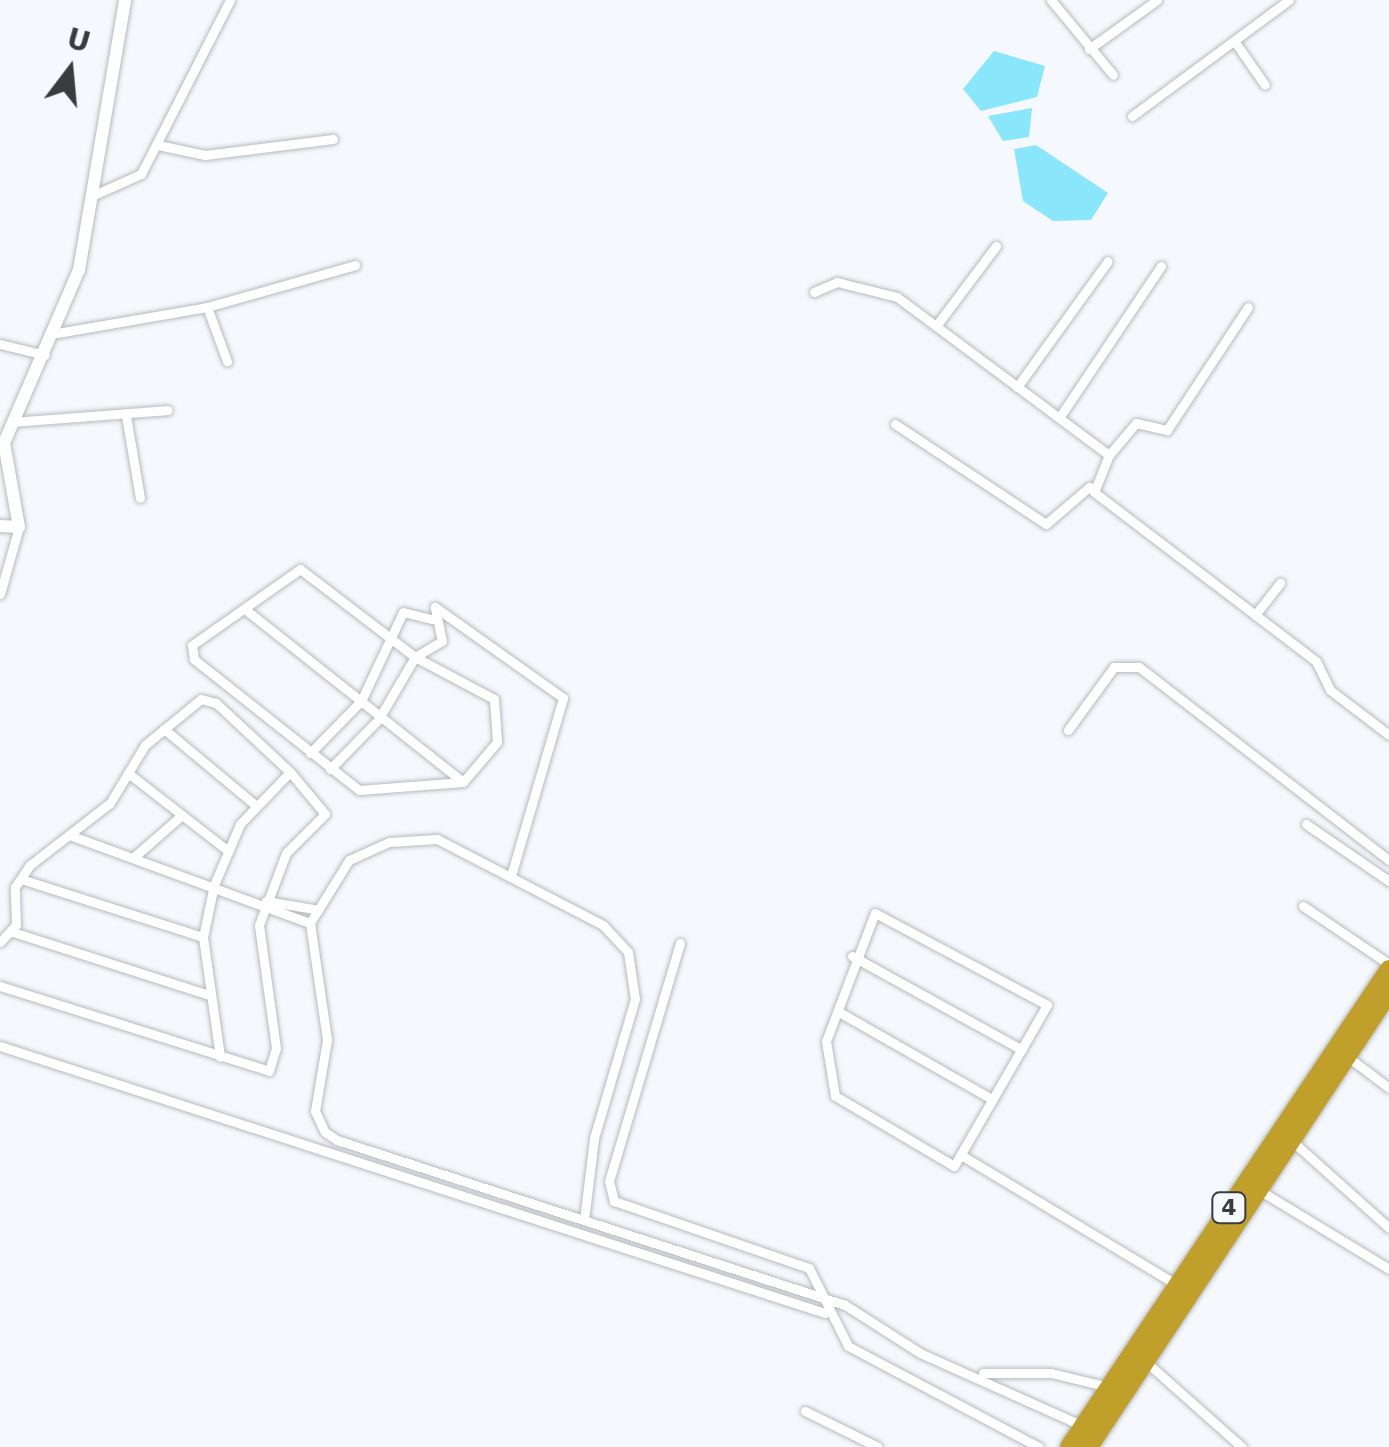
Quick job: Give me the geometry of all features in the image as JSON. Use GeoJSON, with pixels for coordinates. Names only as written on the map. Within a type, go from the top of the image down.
{"type":"FeatureCollection","features":[{"type":"Feature","properties":{"kind":"highway","name":"4"},"geometry":{"type":"LineString","coordinates":[[1068,1447],[1389,967]]}},
{"type":"Feature","properties":{"kind":"highway","name":"4"},"geometry":{"type":"LineString","coordinates":[[1089,1447],[1389,993]]}},
{"type":"Feature","properties":{"kind":"street"},"geometry":{"type":"LineString","coordinates":[[0,594],[19,527],[4,443],[10,422],[57,333],[94,195],[125,0]]}},
{"type":"Feature","properties":{"kind":"street"},"geometry":{"type":"LineString","coordinates":[[94,195],[133,184],[158,146],[230,0]]}},
{"type":"Feature","properties":{"kind":"street"},"geometry":{"type":"LineString","coordinates":[[1051,0],[1112,75]]}},
{"type":"Feature","properties":{"kind":"street"},"geometry":{"type":"LineString","coordinates":[[1089,48],[1157,0]]}},
{"type":"Feature","properties":{"kind":"street"},"geometry":{"type":"LineString","coordinates":[[1132,116],[1289,0]]}},
{"type":"Feature","properties":{"kind":"street"},"geometry":{"type":"LineString","coordinates":[[1235,42],[1264,86]]}},
{"type":"Feature","properties":{"kind":"street"},"geometry":{"type":"LineString","coordinates":[[158,146],[205,156],[333,139]]}},
{"type":"Feature","properties":{"kind":"street"},"geometry":{"type":"LineString","coordinates":[[936,326],[996,246]]}},
{"type":"Feature","properties":{"kind":"street"},"geometry":{"type":"LineString","coordinates":[[1017,387],[1108,261]]}},
{"type":"Feature","properties":{"kind":"street"},"geometry":{"type":"LineString","coordinates":[[57,333],[207,307],[355,264]]}},
{"type":"Feature","properties":{"kind":"street"},"geometry":{"type":"LineString","coordinates":[[1059,418],[1161,266]]}},
{"type":"Feature","properties":{"kind":"street"},"geometry":{"type":"LineString","coordinates":[[814,292],[837,282],[889,294],[1109,455]]}},
{"type":"Feature","properties":{"kind":"street"},"geometry":{"type":"LineString","coordinates":[[207,307],[226,360]]}},
{"type":"Feature","properties":{"kind":"street"},"geometry":{"type":"LineString","coordinates":[[895,424],[1046,524],[1089,487],[1136,423],[1167,430],[1248,307]]}},
{"type":"Feature","properties":{"kind":"street"},"geometry":{"type":"LineString","coordinates":[[0,344],[45,355]]}},
{"type":"Feature","properties":{"kind":"street"},"geometry":{"type":"LineString","coordinates":[[10,422],[168,410]]}},
{"type":"Feature","properties":{"kind":"street"},"geometry":{"type":"LineString","coordinates":[[126,416],[140,498]]}},
{"type":"Feature","properties":{"kind":"street"},"geometry":{"type":"LineString","coordinates":[[1089,487],[1256,615],[1389,735]]}},
{"type":"Feature","properties":{"kind":"street"},"geometry":{"type":"LineString","coordinates":[[0,526],[19,527]]}},
{"type":"Feature","properties":{"kind":"street"},"geometry":{"type":"LineString","coordinates":[[300,569],[415,658],[499,708],[496,742],[463,782],[359,790],[194,660],[192,645],[246,610],[300,569]]}},
{"type":"Feature","properties":{"kind":"street"},"geometry":{"type":"LineString","coordinates":[[1256,615],[1280,583]]}},
{"type":"Feature","properties":{"kind":"street"},"geometry":{"type":"LineString","coordinates":[[330,770],[378,720],[415,658],[442,642],[432,618],[435,607],[563,698],[512,872]]}},
{"type":"Feature","properties":{"kind":"street"},"geometry":{"type":"LineString","coordinates":[[246,610],[360,701],[378,720],[463,782]]}},
{"type":"Feature","properties":{"kind":"street"},"geometry":{"type":"LineString","coordinates":[[310,753],[360,701],[395,640],[403,612],[432,618]]}},
{"type":"Feature","properties":{"kind":"street"},"geometry":{"type":"LineString","coordinates":[[1068,730],[1114,667],[1140,667],[1389,860]]}},
{"type":"Feature","properties":{"kind":"street"},"geometry":{"type":"LineString","coordinates":[[0,942],[13,932],[21,878],[72,836],[164,728],[208,700],[290,772],[325,814],[286,852],[266,901],[258,948],[271,1068],[220,1057],[0,986]]}},
{"type":"Feature","properties":{"kind":"street"},"geometry":{"type":"LineString","coordinates":[[164,728],[254,804]]}},
{"type":"Feature","properties":{"kind":"street"},"geometry":{"type":"LineString","coordinates":[[220,1057],[204,937],[214,885],[226,850],[254,804],[290,772]]}},
{"type":"Feature","properties":{"kind":"street"},"geometry":{"type":"LineString","coordinates":[[128,773],[226,850]]}},
{"type":"Feature","properties":{"kind":"street"},"geometry":{"type":"LineString","coordinates":[[134,858],[182,815]]}},
{"type":"Feature","properties":{"kind":"street"},"geometry":{"type":"LineString","coordinates":[[1306,824],[1389,881]]}},
{"type":"Feature","properties":{"kind":"street"},"geometry":{"type":"LineString","coordinates":[[72,836],[266,901],[314,909]]}},
{"type":"Feature","properties":{"kind":"street"},"geometry":{"type":"LineString","coordinates":[[584,1220],[635,969],[612,932],[512,872],[437,840],[389,842],[349,860],[314,909],[310,923],[327,1040],[315,1111],[326,1132],[584,1220],[824,1298],[920,1354],[980,1373],[1083,1426]]}},
{"type":"Feature","properties":{"kind":"street"},"geometry":{"type":"LineString","coordinates":[[21,878],[204,937]]}},
{"type":"Feature","properties":{"kind":"street"},"geometry":{"type":"LineString","coordinates":[[266,901],[310,923]]}},
{"type":"Feature","properties":{"kind":"street"},"geometry":{"type":"LineString","coordinates":[[1303,906],[1389,967]]}},
{"type":"Feature","properties":{"kind":"street"},"geometry":{"type":"LineString","coordinates":[[875,913],[1047,1005],[954,1166],[835,1096],[826,1040],[839,1012],[852,956],[875,913]]}},
{"type":"Feature","properties":{"kind":"street"},"geometry":{"type":"LineString","coordinates":[[13,932],[210,995]]}},
{"type":"Feature","properties":{"kind":"street"},"geometry":{"type":"LineString","coordinates":[[680,943],[609,1192],[624,1209],[809,1268],[824,1298],[825,1313]]}},
{"type":"Feature","properties":{"kind":"street"},"geometry":{"type":"LineString","coordinates":[[852,956],[1022,1050]]}},
{"type":"Feature","properties":{"kind":"street"},"geometry":{"type":"LineString","coordinates":[[839,1012],[992,1100]]}},
{"type":"Feature","properties":{"kind":"street"},"geometry":{"type":"LineString","coordinates":[[0,1046],[825,1313],[867,1358],[1039,1447]]}},
{"type":"Feature","properties":{"kind":"street"},"geometry":{"type":"LineString","coordinates":[[1348,1057],[1389,1088]]}},
{"type":"Feature","properties":{"kind":"street"},"geometry":{"type":"LineString","coordinates":[[1291,1140],[1389,1228]]}},
{"type":"Feature","properties":{"kind":"street"},"geometry":{"type":"LineString","coordinates":[[961,1155],[1178,1286]]}},
{"type":"Feature","properties":{"kind":"street"},"geometry":{"type":"LineString","coordinates":[[1258,1189],[1389,1268]]}},
{"type":"Feature","properties":{"kind":"street"},"geometry":{"type":"LineString","coordinates":[[1145,1361],[1242,1447]]}},
{"type":"Feature","properties":{"kind":"street"},"geometry":{"type":"LineString","coordinates":[[980,1373],[1050,1373],[1109,1387]]}},
{"type":"Feature","properties":{"kind":"street"},"geometry":{"type":"LineString","coordinates":[[804,1411],[878,1447]]}},
{"type":"Feature","properties":{"kind":"water"},"geometry":{"type":"Polygon","coordinates":[[[994,51],[1045,66],[1037,97],[981,111],[963,89],[994,51]]]}},
{"type":"Feature","properties":{"kind":"water"},"geometry":{"type":"Polygon","coordinates":[[[1032,108],[1029,137],[1003,141],[988,116],[1032,108]]]}},
{"type":"Feature","properties":{"kind":"water"},"geometry":{"type":"Polygon","coordinates":[[[1036,145],[1108,193],[1091,220],[1053,221],[1023,201],[1014,149],[1036,145]]]}}]}
